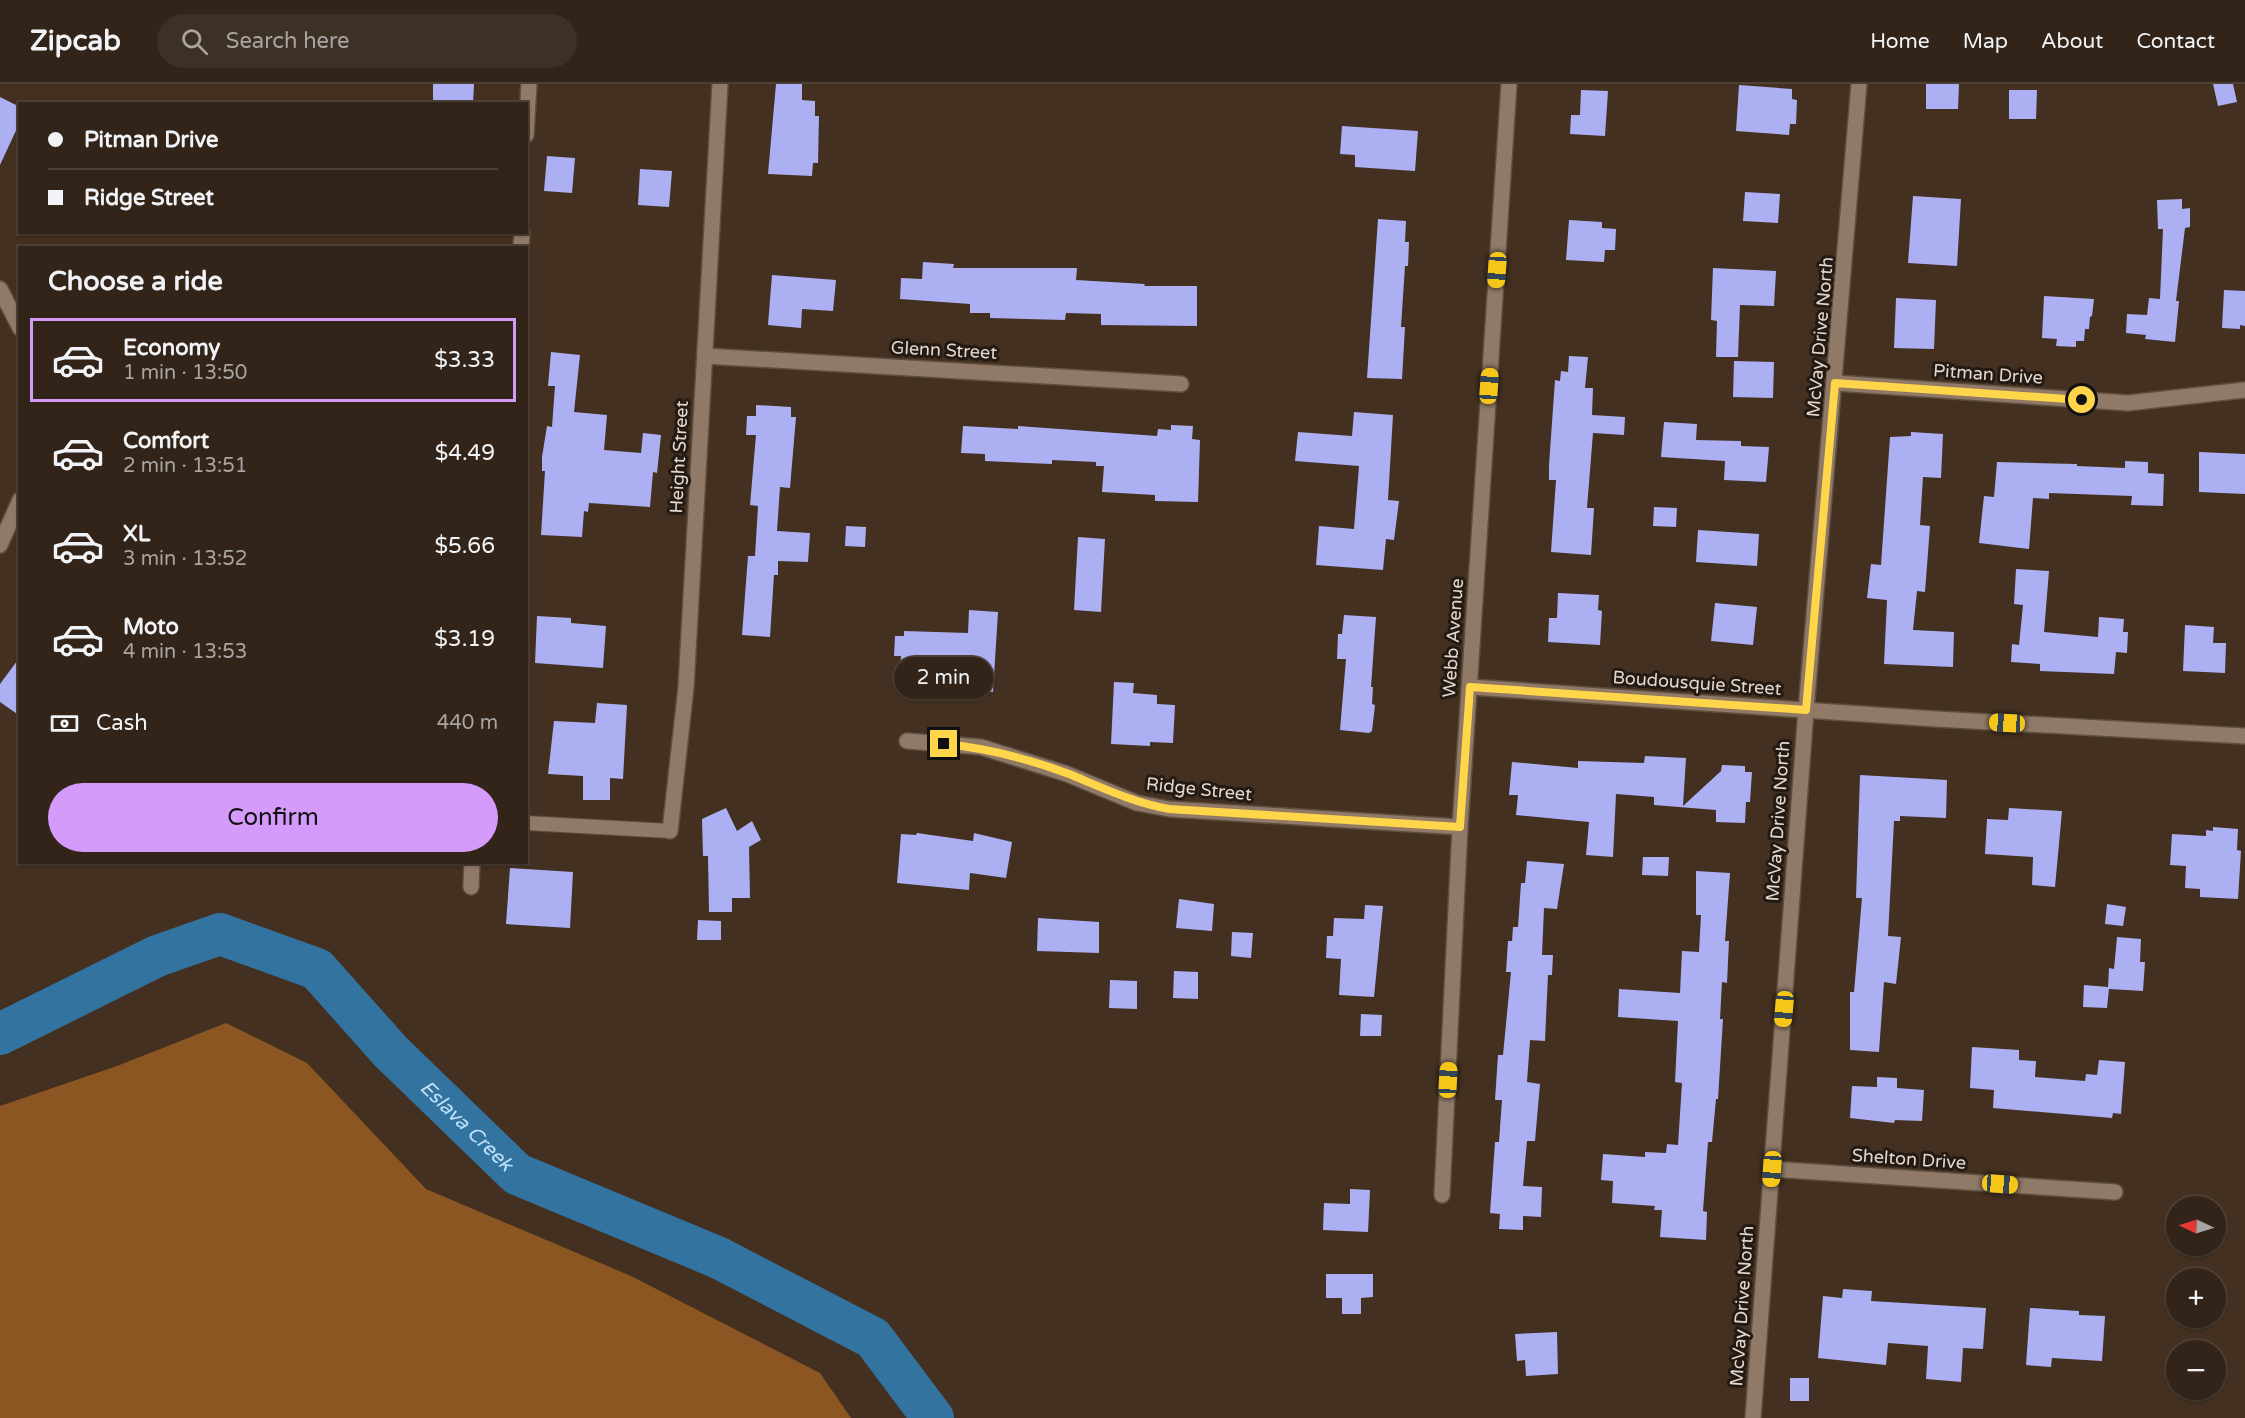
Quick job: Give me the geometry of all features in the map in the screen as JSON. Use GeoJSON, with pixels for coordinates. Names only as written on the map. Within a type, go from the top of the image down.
{"type":"FeatureCollection","features":[{"type":"Feature","properties":{"kind":"street"},"geometry":{"type":"LineString","coordinates":[[528,104],[529,84]]}},
{"type":"Feature","properties":{"kind":"street","name":"Height Street"},"geometry":{"type":"LineString","coordinates":[[670,831],[686,687],[720,84]]}},
{"type":"Feature","properties":{"kind":"street","name":"Webb Avenue"},"geometry":{"type":"LineString","coordinates":[[1442,1195],[1460,827],[1509,84]]}},
{"type":"Feature","properties":{"kind":"street","name":"McVay Drive North"},"geometry":{"type":"LineString","coordinates":[[1753,1418],[1806,710],[1859,84]]}},
{"type":"Feature","properties":{"kind":"street"},"geometry":{"type":"LineString","coordinates":[[0,289],[18,324]]}},
{"type":"Feature","properties":{"kind":"street","name":"Glenn Street"},"geometry":{"type":"LineString","coordinates":[[705,356],[1181,384]]}},
{"type":"Feature","properties":{"kind":"street","name":"Pitman Drive"},"geometry":{"type":"LineString","coordinates":[[1835,383],[2127,403],[2245,390]]}},
{"type":"Feature","properties":{"kind":"street"},"geometry":{"type":"LineString","coordinates":[[0,545],[18,504]]}},
{"type":"Feature","properties":{"kind":"street","name":"Boudousquie Street"},"geometry":{"type":"LineString","coordinates":[[1470,687],[2245,736]]}},
{"type":"Feature","properties":{"kind":"street","name":"Ridge Street"},"geometry":{"type":"LineString","coordinates":[[907,741],[981,747],[1067,774],[1137,803],[1169,809],[1460,827]]}},
{"type":"Feature","properties":{"kind":"street"},"geometry":{"type":"LineString","coordinates":[[471,887],[472,864]]}},
{"type":"Feature","properties":{"kind":"street","name":"Shelton Drive"},"geometry":{"type":"LineString","coordinates":[[1772,1169],[2115,1192]]}},
{"type":"Feature","properties":{"kind":"lane"},"geometry":{"type":"LineString","coordinates":[[528,823],[670,831]]}},
{"type":"Feature","properties":{"kind":"shaded area"},"geometry":{"type":"Polygon","coordinates":[[[226,1023],[307,1063],[426,1189],[631,1276],[820,1373],[851,1418],[0,1418],[0,1106],[117,1066],[226,1023]]]}},
{"type":"Feature","properties":{"kind":"building"},"geometry":{"type":"Polygon","coordinates":[[[433,84],[474,84],[473,102],[433,102],[433,84]]]}},
{"type":"Feature","properties":{"kind":"building"},"geometry":{"type":"Polygon","coordinates":[[[776,84],[802,84],[802,100],[815,101],[815,116],[819,116],[818,163],[813,163],[812,176],[768,174],[776,84]]]}},
{"type":"Feature","properties":{"kind":"building"},"geometry":{"type":"Polygon","coordinates":[[[1926,84],[1959,84],[1958,109],[1926,109],[1926,84]]]}},
{"type":"Feature","properties":{"kind":"building"},"geometry":{"type":"Polygon","coordinates":[[[2213,84],[2233,84],[2237,102],[2218,106],[2213,84]]]}},
{"type":"Feature","properties":{"kind":"building"},"geometry":{"type":"Polygon","coordinates":[[[1739,85],[1792,89],[1792,99],[1797,100],[1796,124],[1790,124],[1789,135],[1736,131],[1739,85]]]}},
{"type":"Feature","properties":{"kind":"building"},"geometry":{"type":"Polygon","coordinates":[[[1581,90],[1608,91],[1605,136],[1570,134],[1571,115],[1580,115],[1581,90]]]}},
{"type":"Feature","properties":{"kind":"building"},"geometry":{"type":"Polygon","coordinates":[[[2009,90],[2037,90],[2036,119],[2009,119],[2009,90]]]}},
{"type":"Feature","properties":{"kind":"building"},"geometry":{"type":"Polygon","coordinates":[[[0,97],[18,106],[18,126],[0,165],[0,97]]]}},
{"type":"Feature","properties":{"kind":"building"},"geometry":{"type":"Polygon","coordinates":[[[1342,126],[1418,131],[1415,171],[1355,167],[1355,155],[1340,154],[1342,126]]]}},
{"type":"Feature","properties":{"kind":"building"},"geometry":{"type":"Polygon","coordinates":[[[547,156],[575,158],[572,193],[544,191],[547,156]]]}},
{"type":"Feature","properties":{"kind":"building"},"geometry":{"type":"Polygon","coordinates":[[[640,169],[672,171],[669,207],[638,205],[640,169]]]}},
{"type":"Feature","properties":{"kind":"building"},"geometry":{"type":"Polygon","coordinates":[[[1745,192],[1780,194],[1778,223],[1743,221],[1745,192]]]}},
{"type":"Feature","properties":{"kind":"building"},"geometry":{"type":"Polygon","coordinates":[[[1913,196],[1961,199],[1957,266],[1908,263],[1913,196]]]}},
{"type":"Feature","properties":{"kind":"building"},"geometry":{"type":"Polygon","coordinates":[[[2182,199],[2182,209],[2190,208],[2190,227],[2185,228],[2176,301],[2179,301],[2175,342],[2145,339],[2146,335],[2126,333],[2127,314],[2147,315],[2149,298],[2160,299],[2163,229],[2158,229],[2157,200],[2182,199]]]}},
{"type":"Feature","properties":{"kind":"building"},"geometry":{"type":"Polygon","coordinates":[[[1378,219],[1406,221],[1405,242],[1409,242],[1401,327],[1405,327],[1402,379],[1367,378],[1378,219]]]}},
{"type":"Feature","properties":{"kind":"building"},"geometry":{"type":"Polygon","coordinates":[[[1569,220],[1602,222],[1602,228],[1616,229],[1615,250],[1605,250],[1604,262],[1566,260],[1569,220]]]}},
{"type":"Feature","properties":{"kind":"building"},"geometry":{"type":"Polygon","coordinates":[[[923,262],[954,264],[953,268],[1077,268],[1076,280],[1145,284],[1144,286],[1197,286],[1197,326],[1101,325],[1101,314],[1066,313],[1065,320],[990,318],[990,313],[970,313],[970,304],[900,299],[901,278],[922,279],[923,262]]]}},
{"type":"Feature","properties":{"kind":"building"},"geometry":{"type":"Polygon","coordinates":[[[1713,268],[1776,271],[1774,306],[1740,305],[1738,357],[1716,357],[1717,321],[1711,320],[1713,268]]]}},
{"type":"Feature","properties":{"kind":"building"},"geometry":{"type":"Polygon","coordinates":[[[772,275],[836,280],[833,311],[802,309],[801,328],[768,325],[772,275]]]}},
{"type":"Feature","properties":{"kind":"building"},"geometry":{"type":"Polygon","coordinates":[[[2224,290],[2245,291],[2245,326],[2240,325],[2240,329],[2222,328],[2224,290]]]}},
{"type":"Feature","properties":{"kind":"building"},"geometry":{"type":"Polygon","coordinates":[[[2044,296],[2094,299],[2089,329],[2085,329],[2084,341],[2076,341],[2076,347],[2056,346],[2057,339],[2042,338],[2044,296]]]}},
{"type":"Feature","properties":{"kind":"building"},"geometry":{"type":"Polygon","coordinates":[[[1896,298],[1936,300],[1934,349],[1894,348],[1896,298]]]}},
{"type":"Feature","properties":{"kind":"building"},"geometry":{"type":"Polygon","coordinates":[[[551,352],[580,355],[574,412],[607,415],[604,450],[641,453],[643,433],[661,435],[657,473],[653,472],[650,507],[589,503],[588,512],[584,511],[582,537],[541,535],[545,471],[542,471],[542,457],[547,426],[552,427],[555,386],[548,386],[551,352]]]}},
{"type":"Feature","properties":{"kind":"building"},"geometry":{"type":"Polygon","coordinates":[[[1569,356],[1588,357],[1585,388],[1593,388],[1592,415],[1625,417],[1624,435],[1593,433],[1587,508],[1594,508],[1591,555],[1551,552],[1556,480],[1549,480],[1549,465],[1555,380],[1560,381],[1561,371],[1568,372],[1569,356]]]}},
{"type":"Feature","properties":{"kind":"building"},"geometry":{"type":"Polygon","coordinates":[[[1734,361],[1774,362],[1773,398],[1733,397],[1734,361]]]}},
{"type":"Feature","properties":{"kind":"building"},"geometry":{"type":"Polygon","coordinates":[[[756,405],[791,407],[791,417],[796,417],[790,488],[780,487],[777,531],[810,533],[808,562],[778,561],[778,575],[774,575],[770,637],[742,635],[748,556],[755,556],[758,506],[750,505],[756,435],[746,435],[747,416],[756,416],[756,405]]]}},
{"type":"Feature","properties":{"kind":"building"},"geometry":{"type":"Polygon","coordinates":[[[1354,412],[1393,415],[1388,500],[1399,501],[1394,540],[1386,539],[1383,570],[1316,565],[1319,526],[1354,529],[1359,466],[1295,461],[1298,432],[1352,436],[1354,412]]]}},
{"type":"Feature","properties":{"kind":"building"},"geometry":{"type":"Polygon","coordinates":[[[1664,422],[1697,424],[1696,440],[1741,441],[1741,446],[1769,447],[1766,482],[1724,480],[1725,461],[1661,457],[1664,422]]]}},
{"type":"Feature","properties":{"kind":"building"},"geometry":{"type":"Polygon","coordinates":[[[1171,425],[1193,426],[1192,439],[1200,440],[1198,502],[1155,501],[1155,495],[1102,492],[1104,466],[1096,466],[1096,462],[1052,460],[1052,464],[985,461],[985,454],[961,453],[963,426],[1018,429],[1018,426],[1157,436],[1158,429],[1171,430],[1171,425]]]}},
{"type":"Feature","properties":{"kind":"building"},"geometry":{"type":"Polygon","coordinates":[[[1911,432],[1943,434],[1941,478],[1923,477],[1920,525],[1930,526],[1925,592],[1917,591],[1913,630],[1954,632],[1953,667],[1884,664],[1887,600],[1867,598],[1871,564],[1881,565],[1890,437],[1911,436],[1911,432]]]}},
{"type":"Feature","properties":{"kind":"building"},"geometry":{"type":"Polygon","coordinates":[[[2199,452],[2245,454],[2245,494],[2199,492],[2199,452]]]}},
{"type":"Feature","properties":{"kind":"building"},"geometry":{"type":"Polygon","coordinates":[[[2125,461],[2148,462],[2148,473],[2164,474],[2163,506],[2131,505],[2132,496],[2049,493],[2049,499],[2033,498],[2029,549],[1979,543],[1984,496],[1994,497],[1997,462],[2125,468],[2125,461]]]}},
{"type":"Feature","properties":{"kind":"building"},"geometry":{"type":"Polygon","coordinates":[[[1654,507],[1677,508],[1676,527],[1653,526],[1654,507]]]}},
{"type":"Feature","properties":{"kind":"building"},"geometry":{"type":"Polygon","coordinates":[[[846,526],[866,527],[865,547],[845,546],[846,526]]]}},
{"type":"Feature","properties":{"kind":"building"},"geometry":{"type":"Polygon","coordinates":[[[1698,530],[1759,534],[1757,566],[1696,562],[1698,530]]]}},
{"type":"Feature","properties":{"kind":"building"},"geometry":{"type":"Polygon","coordinates":[[[1078,537],[1105,539],[1101,612],[1074,610],[1078,537]]]}},
{"type":"Feature","properties":{"kind":"building"},"geometry":{"type":"Polygon","coordinates":[[[2016,569],[2049,571],[2044,632],[2098,637],[2099,617],[2124,619],[2123,632],[2128,632],[2127,653],[2116,652],[2114,674],[2040,671],[2040,664],[2011,662],[2012,644],[2019,645],[2023,605],[2014,604],[2016,569]]]}},
{"type":"Feature","properties":{"kind":"building"},"geometry":{"type":"Polygon","coordinates":[[[1558,593],[1599,595],[1598,610],[1602,611],[1600,645],[1548,642],[1549,618],[1557,618],[1558,593]]]}},
{"type":"Feature","properties":{"kind":"building"},"geometry":{"type":"Polygon","coordinates":[[[1715,603],[1757,607],[1753,645],[1711,641],[1715,603]]]}},
{"type":"Feature","properties":{"kind":"building"},"geometry":{"type":"Polygon","coordinates":[[[969,610],[998,612],[993,692],[964,690],[964,679],[899,678],[901,656],[894,656],[895,636],[904,636],[904,631],[968,633],[969,610]]]}},
{"type":"Feature","properties":{"kind":"building"},"geometry":{"type":"Polygon","coordinates":[[[1344,615],[1376,617],[1371,687],[1373,687],[1372,704],[1375,705],[1372,731],[1369,733],[1340,730],[1346,659],[1337,659],[1338,634],[1342,634],[1344,615]]]}},
{"type":"Feature","properties":{"kind":"building"},"geometry":{"type":"Polygon","coordinates":[[[537,616],[571,618],[571,623],[606,626],[603,668],[535,663],[537,616]]]}},
{"type":"Feature","properties":{"kind":"building"},"geometry":{"type":"Polygon","coordinates":[[[2185,625],[2214,627],[2213,643],[2226,643],[2225,673],[2183,671],[2185,625]]]}},
{"type":"Feature","properties":{"kind":"building"},"geometry":{"type":"Polygon","coordinates":[[[18,660],[18,715],[0,702],[0,684],[18,660]]]}},
{"type":"Feature","properties":{"kind":"building"},"geometry":{"type":"Polygon","coordinates":[[[1114,682],[1134,683],[1133,693],[1157,695],[1157,704],[1175,705],[1173,743],[1150,742],[1150,746],[1111,744],[1114,682]]]}},
{"type":"Feature","properties":{"kind":"building"},"geometry":{"type":"Polygon","coordinates":[[[597,703],[627,705],[623,779],[610,778],[610,800],[583,800],[583,776],[548,774],[554,721],[595,723],[597,703]]]}},
{"type":"Feature","properties":{"kind":"building"},"geometry":{"type":"Polygon","coordinates":[[[1645,756],[1686,758],[1683,806],[1721,771],[1722,765],[1745,766],[1745,772],[1752,772],[1750,802],[1746,802],[1745,823],[1716,822],[1716,810],[1654,805],[1654,797],[1616,794],[1613,857],[1586,855],[1589,822],[1516,815],[1518,795],[1509,795],[1512,762],[1578,768],[1578,761],[1644,763],[1645,756]]]}},
{"type":"Feature","properties":{"kind":"building"},"geometry":{"type":"Polygon","coordinates":[[[1860,775],[1947,780],[1946,818],[1900,816],[1900,821],[1894,821],[1888,936],[1901,937],[1896,984],[1884,982],[1879,1052],[1850,1050],[1850,992],[1854,992],[1862,898],[1856,898],[1860,775]]]}},
{"type":"Feature","properties":{"kind":"building"},"geometry":{"type":"Polygon","coordinates":[[[726,808],[737,831],[752,821],[761,840],[749,847],[750,898],[732,898],[732,912],[709,912],[708,856],[703,856],[702,819],[726,808]]]}},
{"type":"Feature","properties":{"kind":"building"},"geometry":{"type":"Polygon","coordinates":[[[2009,808],[2062,811],[2055,887],[2032,885],[2033,857],[1985,854],[1987,819],[2008,820],[2009,808]]]}},
{"type":"Feature","properties":{"kind":"building"},"geometry":{"type":"Polygon","coordinates":[[[2213,827],[2238,829],[2237,850],[2241,851],[2238,899],[2200,897],[2200,889],[2185,888],[2186,866],[2170,865],[2172,834],[2206,836],[2206,830],[2213,831],[2213,827]]]}},
{"type":"Feature","properties":{"kind":"building"},"geometry":{"type":"Polygon","coordinates":[[[917,833],[973,841],[974,833],[1012,842],[1006,878],[970,873],[969,890],[897,883],[901,834],[916,835],[917,833]]]}},
{"type":"Feature","properties":{"kind":"building"},"geometry":{"type":"Polygon","coordinates":[[[1643,857],[1669,857],[1668,876],[1642,875],[1643,857]]]}},
{"type":"Feature","properties":{"kind":"building"},"geometry":{"type":"Polygon","coordinates":[[[1527,861],[1564,864],[1557,909],[1544,908],[1542,955],[1553,955],[1552,975],[1548,975],[1545,1041],[1530,1040],[1527,1082],[1540,1084],[1535,1141],[1527,1141],[1523,1186],[1542,1187],[1541,1217],[1523,1216],[1523,1230],[1499,1229],[1500,1214],[1490,1213],[1495,1142],[1499,1142],[1502,1100],[1495,1100],[1498,1055],[1503,1055],[1511,972],[1506,972],[1508,941],[1512,941],[1513,927],[1518,927],[1521,883],[1525,883],[1527,861]]]}},
{"type":"Feature","properties":{"kind":"building"},"geometry":{"type":"Polygon","coordinates":[[[510,868],[573,872],[570,928],[506,924],[510,868]]]}},
{"type":"Feature","properties":{"kind":"building"},"geometry":{"type":"Polygon","coordinates":[[[1696,871],[1730,873],[1725,941],[1729,941],[1727,983],[1722,982],[1720,1019],[1723,1019],[1718,1099],[1716,1099],[1712,1142],[1708,1142],[1703,1211],[1707,1212],[1706,1240],[1660,1237],[1662,1210],[1654,1210],[1655,1206],[1612,1203],[1613,1181],[1601,1180],[1603,1154],[1645,1157],[1645,1152],[1666,1153],[1667,1144],[1678,1145],[1682,1083],[1675,1082],[1678,1021],[1618,1017],[1619,989],[1680,993],[1682,951],[1699,952],[1701,915],[1696,915],[1696,871]]]}},
{"type":"Feature","properties":{"kind":"building"},"geometry":{"type":"Polygon","coordinates":[[[1179,899],[1214,904],[1212,931],[1176,928],[1179,899]]]}},
{"type":"Feature","properties":{"kind":"building"},"geometry":{"type":"Polygon","coordinates":[[[2107,904],[2126,907],[2123,926],[2105,924],[2107,904]]]}},
{"type":"Feature","properties":{"kind":"building"},"geometry":{"type":"Polygon","coordinates":[[[1365,905],[1383,906],[1374,997],[1339,995],[1341,959],[1326,958],[1327,936],[1333,936],[1334,918],[1364,919],[1365,905]]]}},
{"type":"Feature","properties":{"kind":"building"},"geometry":{"type":"Polygon","coordinates":[[[1038,918],[1099,922],[1099,953],[1037,951],[1038,918]]]}},
{"type":"Feature","properties":{"kind":"building"},"geometry":{"type":"Polygon","coordinates":[[[698,920],[721,921],[721,940],[697,940],[698,920]]]}},
{"type":"Feature","properties":{"kind":"building"},"geometry":{"type":"Polygon","coordinates":[[[1232,932],[1253,933],[1251,958],[1231,956],[1232,932]]]}},
{"type":"Feature","properties":{"kind":"building"},"geometry":{"type":"Polygon","coordinates":[[[2117,937],[2141,939],[2140,962],[2145,962],[2143,991],[2109,989],[2107,1008],[2083,1007],[2084,985],[2108,987],[2109,968],[2114,969],[2117,937]]]}},
{"type":"Feature","properties":{"kind":"building"},"geometry":{"type":"Polygon","coordinates":[[[1174,971],[1198,972],[1198,999],[1173,998],[1174,971]]]}},
{"type":"Feature","properties":{"kind":"building"},"geometry":{"type":"Polygon","coordinates":[[[1110,980],[1137,981],[1137,1009],[1109,1008],[1110,980]]]}},
{"type":"Feature","properties":{"kind":"building"},"geometry":{"type":"Polygon","coordinates":[[[1361,1014],[1382,1015],[1381,1036],[1360,1036],[1361,1014]]]}},
{"type":"Feature","properties":{"kind":"building"},"geometry":{"type":"Polygon","coordinates":[[[1972,1047],[2019,1050],[2019,1060],[2036,1061],[2035,1077],[2085,1081],[2086,1074],[2097,1075],[2099,1060],[2125,1062],[2121,1114],[2113,1113],[2112,1118],[1993,1108],[1994,1090],[1970,1088],[1972,1047]]]}},
{"type":"Feature","properties":{"kind":"building"},"geometry":{"type":"Polygon","coordinates":[[[1877,1077],[1897,1078],[1897,1088],[1924,1090],[1922,1121],[1895,1120],[1894,1123],[1850,1118],[1852,1086],[1877,1087],[1877,1077]]]}},
{"type":"Feature","properties":{"kind":"building"},"geometry":{"type":"Polygon","coordinates":[[[1350,1189],[1370,1190],[1368,1232],[1323,1230],[1324,1203],[1350,1204],[1350,1189]]]}},
{"type":"Feature","properties":{"kind":"building"},"geometry":{"type":"Polygon","coordinates":[[[1326,1274],[1373,1274],[1373,1297],[1361,1298],[1361,1314],[1342,1314],[1342,1298],[1326,1298],[1326,1274]]]}},
{"type":"Feature","properties":{"kind":"building"},"geometry":{"type":"Polygon","coordinates":[[[1843,1289],[1872,1291],[1871,1301],[1986,1308],[1983,1349],[1963,1348],[1961,1382],[1926,1379],[1928,1346],[1888,1343],[1886,1365],[1818,1358],[1823,1296],[1842,1298],[1843,1289]]]}},
{"type":"Feature","properties":{"kind":"building"},"geometry":{"type":"Polygon","coordinates":[[[2030,1308],[2079,1311],[2079,1315],[2105,1316],[2102,1361],[2052,1358],[2051,1367],[2026,1365],[2030,1308]]]}},
{"type":"Feature","properties":{"kind":"building"},"geometry":{"type":"Polygon","coordinates":[[[1557,1332],[1558,1374],[1526,1376],[1525,1360],[1517,1361],[1515,1334],[1557,1332]]]}},
{"type":"Feature","properties":{"kind":"building"},"geometry":{"type":"Polygon","coordinates":[[[1790,1378],[1809,1378],[1809,1401],[1790,1401],[1790,1378]]]}},
{"type":"Feature","properties":{"kind":"waterway","name":"Eslava Creek"},"geometry":{"type":"LineString","coordinates":[[0,1034],[157,956],[220,934],[317,969],[391,1052],[517,1174],[719,1258],[873,1338],[933,1418]]}},
{"type":"Feature","properties":{"kind":"route"},"geometry":{"type":"LineString","coordinates":[[944,744],[981,747],[1067,774],[1137,803],[1169,809],[1460,827],[1470,687],[1806,710],[1835,383],[2082,400]]}}]}
